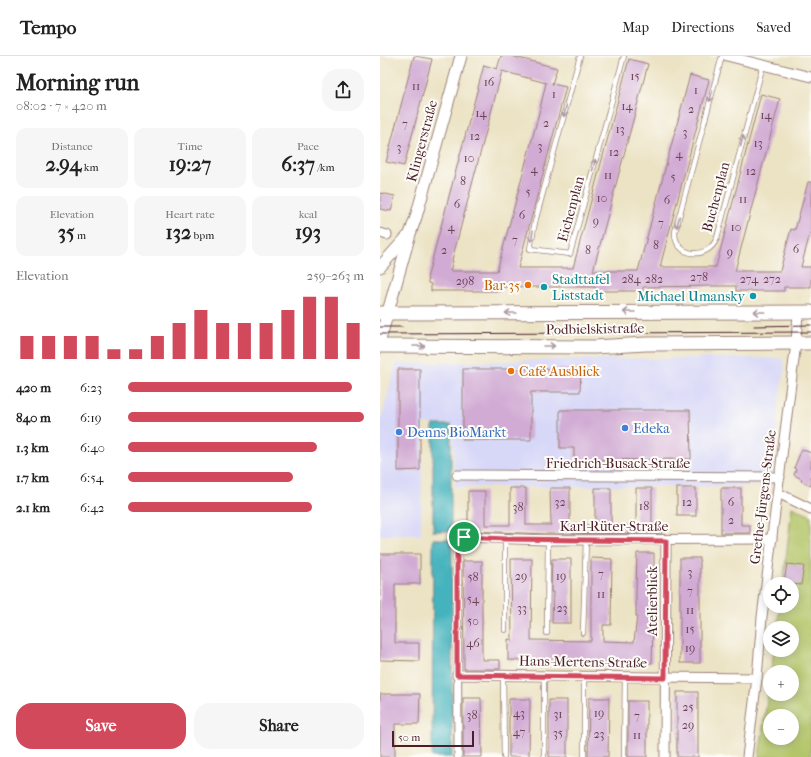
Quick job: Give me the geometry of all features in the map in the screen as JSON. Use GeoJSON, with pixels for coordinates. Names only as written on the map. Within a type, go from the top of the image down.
{"type":"FeatureCollection","features":[{"type":"Feature","properties":{"kind":"main road","name":"Podbielskistraße"},"geometry":{"type":"LineString","coordinates":[[384,313],[805,312]]}},
{"type":"Feature","properties":{"kind":"main road","name":"Podbielskistraße"},"geometry":{"type":"LineString","coordinates":[[380,346],[600,346],[646,344],[811,343]]}},
{"type":"Feature","properties":{"kind":"street","name":"Klingerstraße"},"geometry":{"type":"LineString","coordinates":[[380,340],[384,313],[416,217],[461,56]]}},
{"type":"Feature","properties":{"kind":"street"},"geometry":{"type":"LineString","coordinates":[[727,56],[811,77]]}},
{"type":"Feature","properties":{"kind":"street","name":"Klingerstraße"},"geometry":{"type":"LineString","coordinates":[[380,267],[410,234]]}},
{"type":"Feature","properties":{"kind":"street","name":"Grethe-Jürgens-Straße"},"geometry":{"type":"LineString","coordinates":[[747,757],[757,678],[762,617],[796,343],[805,312]]}},
{"type":"Feature","properties":{"kind":"street","name":"Friedrich-Busack-Straße"},"geometry":{"type":"LineString","coordinates":[[457,475],[780,477]]}},
{"type":"Feature","properties":{"kind":"street"},"geometry":{"type":"LineString","coordinates":[[778,493],[811,509]]}},
{"type":"Feature","properties":{"kind":"street"},"geometry":{"type":"LineString","coordinates":[[457,534],[458,757]]}},
{"type":"Feature","properties":{"kind":"street","name":"Karl-Rüter-Straße"},"geometry":{"type":"LineString","coordinates":[[457,534],[464,537],[548,540],[772,540]]}},
{"type":"Feature","properties":{"kind":"street","name":"Atelierblick"},"geometry":{"type":"LineString","coordinates":[[665,757],[666,541]]}},
{"type":"Feature","properties":{"kind":"street","name":"Hans-Mertens-Straße"},"geometry":{"type":"LineString","coordinates":[[457,675],[757,678]]}},
{"type":"Feature","properties":{"kind":"lane","name":"Eichenplan"},"geometry":{"type":"LineString","coordinates":[[580,56],[530,249],[570,254],[624,56]]}},
{"type":"Feature","properties":{"kind":"lane","name":"Buchenplan"},"geometry":{"type":"LineString","coordinates":[[722,56],[675,232],[678,244],[691,253],[704,252],[710,248],[716,238],[763,65]]}},
{"type":"Feature","properties":{"kind":"lane"},"geometry":{"type":"LineString","coordinates":[[505,539],[505,630]]}},
{"type":"Feature","properties":{"kind":"lane"},"geometry":{"type":"LineString","coordinates":[[547,633],[548,540]]}},
{"type":"Feature","properties":{"kind":"lane"},"geometry":{"type":"LineString","coordinates":[[583,633],[586,540]]}},
{"type":"Feature","properties":{"kind":"lane"},"geometry":{"type":"LineString","coordinates":[[503,675],[504,757]]}},
{"type":"Feature","properties":{"kind":"lane"},"geometry":{"type":"LineString","coordinates":[[544,676],[544,757]]}},
{"type":"Feature","properties":{"kind":"lane"},"geometry":{"type":"LineString","coordinates":[[584,676],[584,757]]}},
{"type":"Feature","properties":{"kind":"lane"},"geometry":{"type":"LineString","coordinates":[[624,757],[625,677]]}},
{"type":"Feature","properties":{"kind":"shaded area"},"geometry":{"type":"Polygon","coordinates":[[[782,358],[785,368],[779,398],[772,486],[455,487],[452,424],[423,424],[421,535],[380,535],[380,422],[396,364],[586,359],[782,358]]]}},
{"type":"Feature","properties":{"kind":"green space"},"geometry":{"type":"Polygon","coordinates":[[[792,507],[811,516],[811,757],[759,757],[763,728],[763,745],[799,745],[799,709],[766,709],[767,701],[799,701],[799,665],[772,665],[773,657],[799,657],[799,621],[778,621],[779,613],[799,613],[799,577],[784,577],[792,507]]]}},
{"type":"Feature","properties":{"kind":"water"},"geometry":{"type":"Polygon","coordinates":[[[433,425],[451,425],[451,531],[433,531],[433,425]]]}},
{"type":"Feature","properties":{"kind":"water"},"geometry":{"type":"Polygon","coordinates":[[[433,539],[452,539],[452,757],[432,757],[433,539]]]}},
{"type":"Feature","properties":{"kind":"building"},"geometry":{"type":"Polygon","coordinates":[[[414,56],[432,59],[404,166],[386,162],[414,56]]]}},
{"type":"Feature","properties":{"kind":"building"},"geometry":{"type":"Polygon","coordinates":[[[501,56],[511,56],[557,68],[552,84],[566,87],[518,268],[573,268],[629,59],[648,64],[593,271],[638,271],[690,75],[709,80],[660,267],[716,267],[761,94],[780,99],[735,271],[780,271],[791,229],[795,230],[808,182],[811,182],[811,230],[801,267],[811,267],[811,287],[784,287],[784,291],[736,291],[736,286],[713,286],[643,287],[643,291],[595,291],[595,287],[501,287],[501,291],[431,291],[431,284],[428,283],[427,279],[484,65],[497,69],[501,56]],[[502,71],[450,271],[497,271],[546,83],[502,71]]]}},
{"type":"Feature","properties":{"kind":"building"},"geometry":{"type":"Polygon","coordinates":[[[380,193],[395,196],[391,211],[380,209],[380,193]]]}},
{"type":"Feature","properties":{"kind":"building"},"geometry":{"type":"Polygon","coordinates":[[[398,369],[420,369],[420,470],[398,471],[398,369]]]}},
{"type":"Feature","properties":{"kind":"building"},"geometry":{"type":"Polygon","coordinates":[[[463,369],[581,369],[580,392],[531,392],[531,440],[463,440],[463,369]]]}},
{"type":"Feature","properties":{"kind":"building","name":"Edeka"},"geometry":{"type":"Polygon","coordinates":[[[560,410],[690,410],[691,459],[574,460],[574,448],[560,448],[560,410]]]}},
{"type":"Feature","properties":{"kind":"building"},"geometry":{"type":"Polygon","coordinates":[[[802,449],[811,453],[811,486],[801,481],[802,479],[794,475],[796,469],[794,468],[802,449]]]}},
{"type":"Feature","properties":{"kind":"building"},"geometry":{"type":"Polygon","coordinates":[[[510,488],[526,488],[526,525],[551,525],[550,488],[570,488],[570,525],[595,525],[595,488],[611,488],[611,525],[636,525],[636,488],[652,488],[652,525],[662,525],[662,533],[548,534],[470,531],[470,525],[468,525],[468,491],[485,491],[485,525],[510,525],[510,488]]]}},
{"type":"Feature","properties":{"kind":"building"},"geometry":{"type":"Polygon","coordinates":[[[677,488],[696,488],[696,516],[677,516],[677,488]]]}},
{"type":"Feature","properties":{"kind":"building"},"geometry":{"type":"Polygon","coordinates":[[[721,488],[741,488],[741,525],[750,525],[750,533],[721,533],[721,488]]]}},
{"type":"Feature","properties":{"kind":"building"},"geometry":{"type":"Polygon","coordinates":[[[637,553],[654,553],[654,626],[652,663],[508,660],[508,639],[512,640],[511,559],[532,559],[531,640],[591,641],[591,558],[612,559],[611,625],[603,625],[603,641],[634,642],[637,616],[637,553]]]}},
{"type":"Feature","properties":{"kind":"building"},"geometry":{"type":"Polygon","coordinates":[[[380,554],[420,554],[420,584],[395,584],[395,643],[419,643],[419,661],[380,660],[380,554]]]}},
{"type":"Feature","properties":{"kind":"building"},"geometry":{"type":"Polygon","coordinates":[[[680,558],[700,558],[700,663],[680,663],[680,558]]]}},
{"type":"Feature","properties":{"kind":"building"},"geometry":{"type":"Polygon","coordinates":[[[552,559],[571,559],[571,623],[552,623],[552,559]]]}},
{"type":"Feature","properties":{"kind":"building"},"geometry":{"type":"Polygon","coordinates":[[[463,561],[482,561],[482,660],[500,660],[500,669],[464,669],[463,561]]]}},
{"type":"Feature","properties":{"kind":"building"},"geometry":{"type":"Polygon","coordinates":[[[787,564],[804,566],[801,585],[799,585],[799,577],[785,577],[787,564]]]}},
{"type":"Feature","properties":{"kind":"building"},"geometry":{"type":"Polygon","coordinates":[[[677,692],[698,692],[698,757],[677,757],[677,692]]]}},
{"type":"Feature","properties":{"kind":"building"},"geometry":{"type":"Polygon","coordinates":[[[380,694],[420,694],[419,724],[395,724],[395,757],[380,757],[380,694]]]}},
{"type":"Feature","properties":{"kind":"building"},"geometry":{"type":"Polygon","coordinates":[[[463,698],[481,698],[482,757],[463,757],[463,698]]]}},
{"type":"Feature","properties":{"kind":"building"},"geometry":{"type":"Polygon","coordinates":[[[589,698],[609,698],[608,757],[588,757],[589,698]]]}},
{"type":"Feature","properties":{"kind":"building"},"geometry":{"type":"Polygon","coordinates":[[[509,699],[530,699],[529,757],[509,757],[509,699]]]}},
{"type":"Feature","properties":{"kind":"building"},"geometry":{"type":"Polygon","coordinates":[[[549,700],[567,700],[567,757],[549,757],[549,700]]]}},
{"type":"Feature","properties":{"kind":"building"},"geometry":{"type":"Polygon","coordinates":[[[628,701],[647,701],[647,757],[628,757],[628,701]]]}},
{"type":"Feature","properties":{"kind":"tram line"},"geometry":{"type":"LineString","coordinates":[[754,326],[811,325]]}},
{"type":"Feature","properties":{"kind":"tram line"},"geometry":{"type":"LineString","coordinates":[[380,327],[402,327]]}},
{"type":"Feature","properties":{"kind":"tram line"},"geometry":{"type":"LineString","coordinates":[[380,334],[811,332]]}},
{"type":"Feature","properties":{"kind":"place","name":"Bar 35"},"geometry":{"type":"Point","coordinates":[528,285]}},
{"type":"Feature","properties":{"kind":"place","name":"Stadttafel Liststadt"},"geometry":{"type":"Point","coordinates":[544,287]}},
{"type":"Feature","properties":{"kind":"place","name":"Michael Umansky"},"geometry":{"type":"Point","coordinates":[753,296]}},
{"type":"Feature","properties":{"kind":"place","name":"Café Ausblick"},"geometry":{"type":"Point","coordinates":[511,371]}},
{"type":"Feature","properties":{"kind":"place","name":"Edeka"},"geometry":{"type":"Point","coordinates":[625,428]}},
{"type":"Feature","properties":{"kind":"place","name":"Denns BioMarkt"},"geometry":{"type":"Point","coordinates":[399,432]}},
{"type":"Feature","properties":{"kind":"route"},"geometry":{"type":"LineString","coordinates":[[457,534],[464,537],[545,540],[666,541],[665,678],[457,675],[457,534]]}}]}
